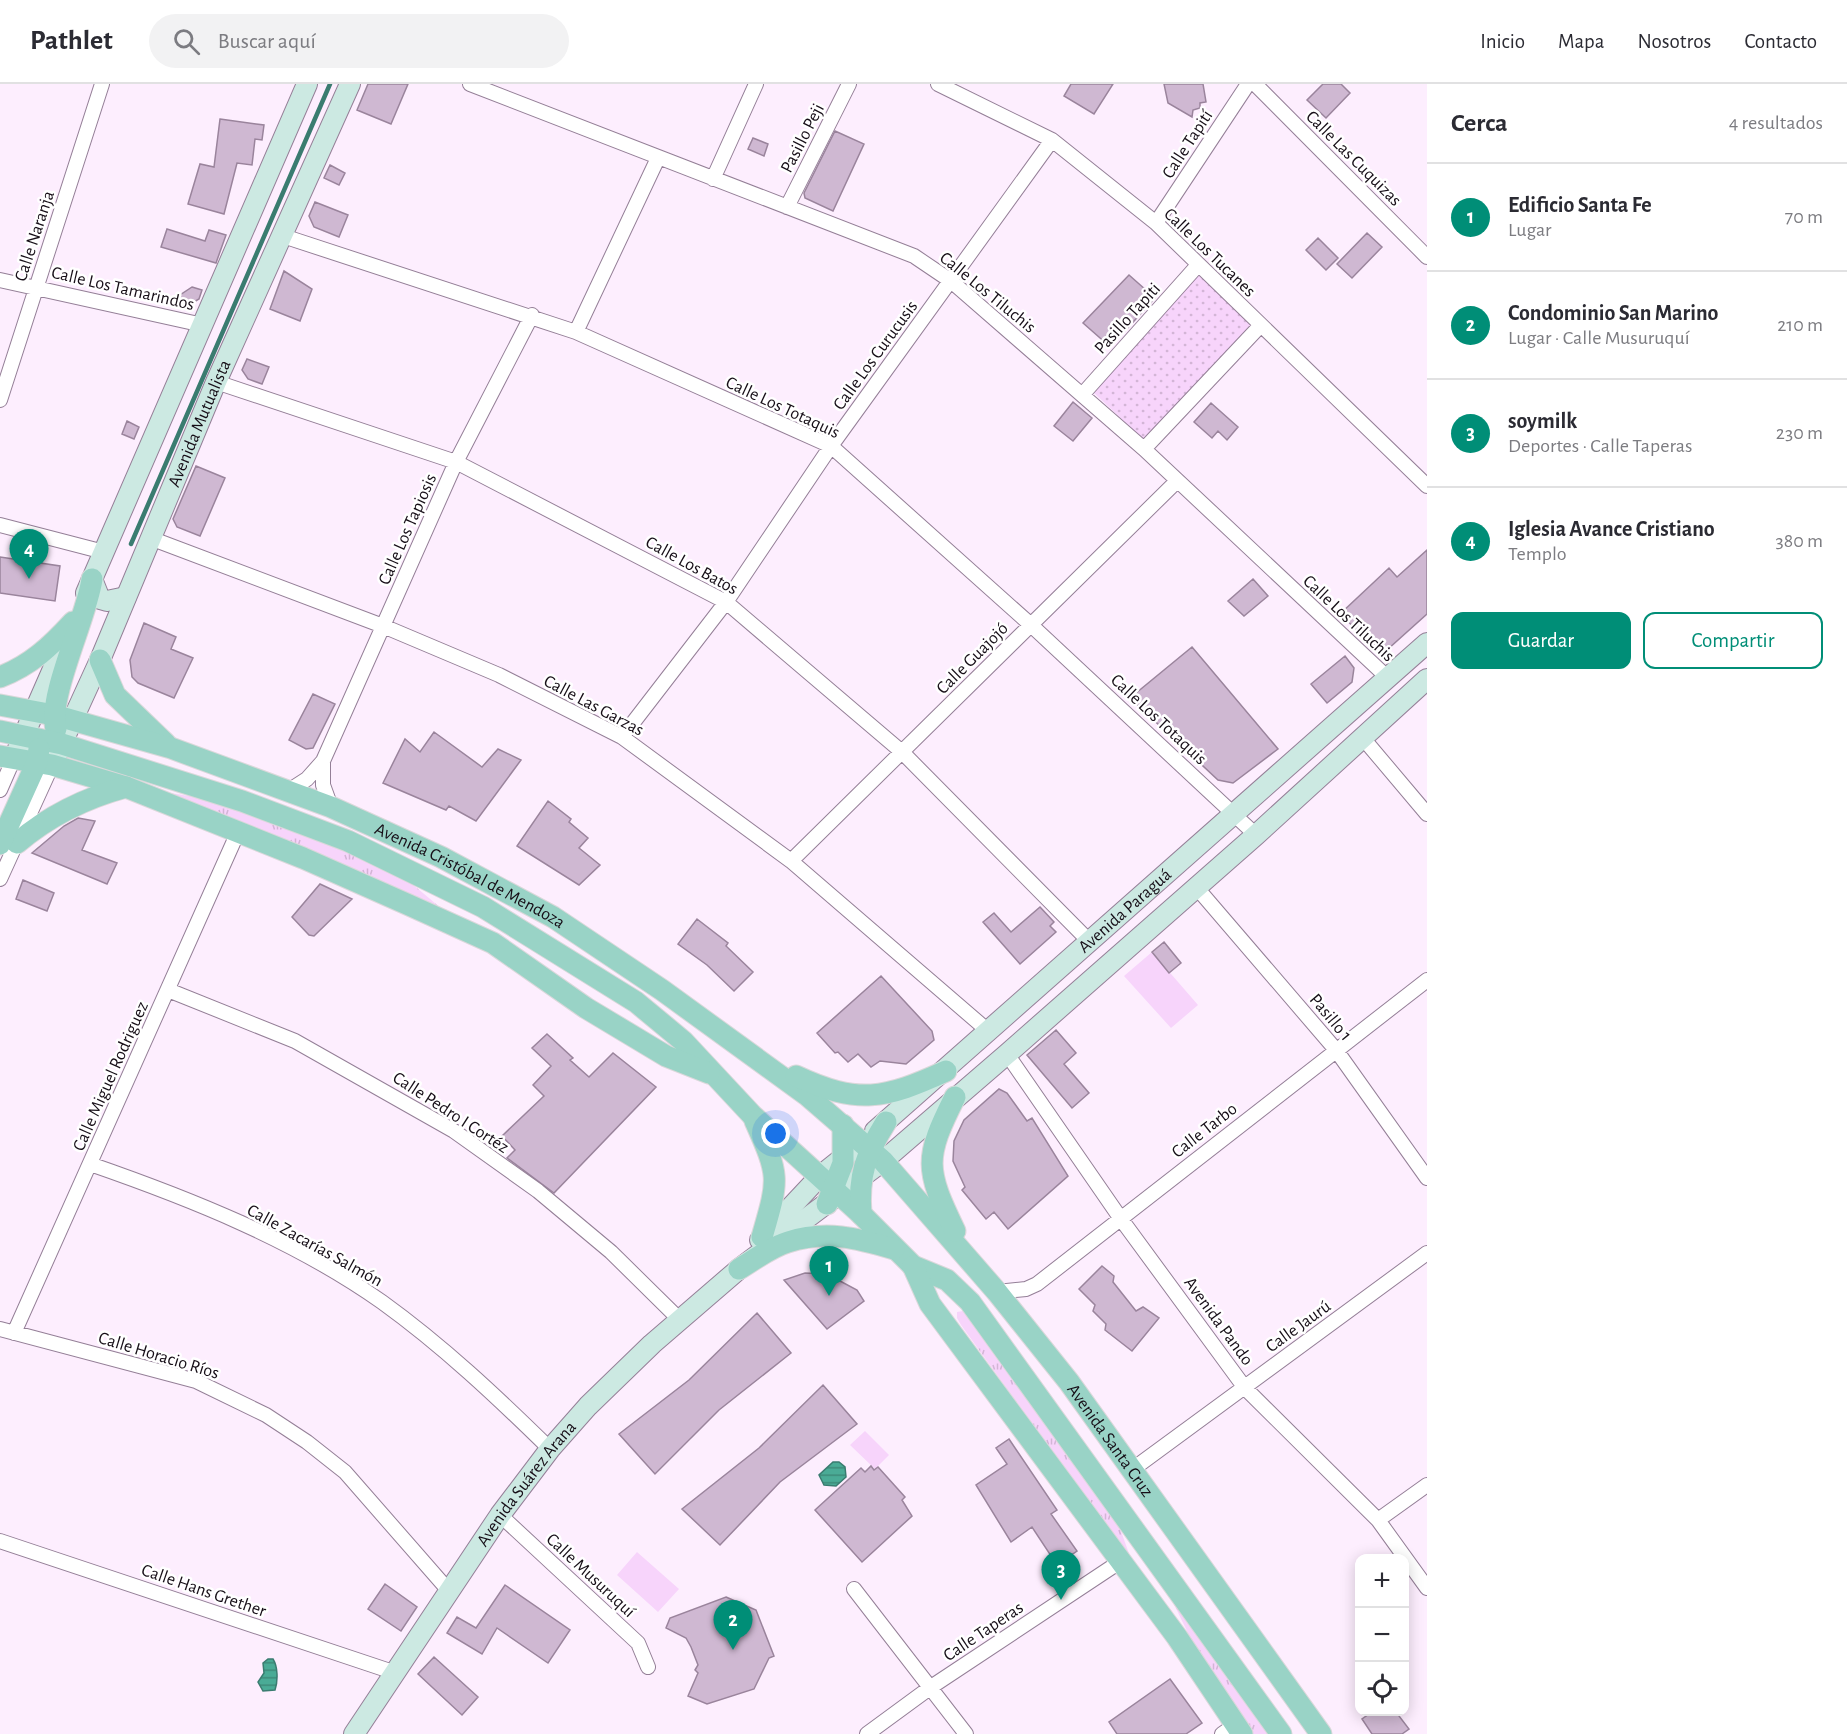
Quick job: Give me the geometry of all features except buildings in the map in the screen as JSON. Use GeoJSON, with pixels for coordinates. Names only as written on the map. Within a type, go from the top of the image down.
{"type":"FeatureCollection","features":[{"type":"Feature","properties":{"kind":"main road","name":"Avenida Mutualista"},"geometry":{"type":"LineString","coordinates":[[34,719],[73,622],[308,84]]}},
{"type":"Feature","properties":{"kind":"main road","name":"Avenida Mutualista"},"geometry":{"type":"LineString","coordinates":[[7,757],[34,719],[100,660],[216,382],[350,84]]}},
{"type":"Feature","properties":{"kind":"main road"},"geometry":{"type":"LineString","coordinates":[[92,579],[100,598],[107,601],[126,597]]}},
{"type":"Feature","properties":{"kind":"main road"},"geometry":{"type":"LineString","coordinates":[[34,719],[58,695],[89,600],[92,579]]}},
{"type":"Feature","properties":{"kind":"main road"},"geometry":{"type":"LineString","coordinates":[[0,677],[25,666],[47,650],[73,622]]}},
{"type":"Feature","properties":{"kind":"main road","name":"Avenida Paraguá"},"geometry":{"type":"LineString","coordinates":[[886,1122],[946,1071],[987,1030],[1427,644]]}},
{"type":"Feature","properties":{"kind":"main road"},"geometry":{"type":"LineString","coordinates":[[100,660],[115,695],[171,748]]}},
{"type":"Feature","properties":{"kind":"main road","name":"Avenida Paraguá"},"geometry":{"type":"LineString","coordinates":[[844,1157],[872,1150],[955,1097],[1197,888],[1427,680]]}},
{"type":"Feature","properties":{"kind":"main road"},"geometry":{"type":"LineString","coordinates":[[34,719],[62,744],[74,759],[101,780]]}},
{"type":"Feature","properties":{"kind":"main road"},"geometry":{"type":"LineString","coordinates":[[34,719],[44,764]]}},
{"type":"Feature","properties":{"kind":"main road","name":"Avenida Cristóbal de Mendoza"},"geometry":{"type":"LineString","coordinates":[[0,731],[34,719],[171,748],[290,790],[441,857],[553,918],[662,990],[757,1057],[872,1150]]}},
{"type":"Feature","properties":{"kind":"main road"},"geometry":{"type":"LineString","coordinates":[[9,844],[44,764],[62,744]]}},
{"type":"Feature","properties":{"kind":"main road","name":"Avenida Cristóbal de Mendoza"},"geometry":{"type":"LineString","coordinates":[[62,744],[242,801],[330,834],[427,878],[483,907],[636,1002],[683,1041],[752,1115],[830,1191]]}},
{"type":"Feature","properties":{"kind":"main road","name":"Avenida Cristóbal de Mendoza"},"geometry":{"type":"LineString","coordinates":[[7,757],[44,764],[126,787],[303,858],[493,943],[586,1008],[650,1047],[666,1056],[712,1074]]}},
{"type":"Feature","properties":{"kind":"main road"},"geometry":{"type":"LineString","coordinates":[[9,844],[64,810],[102,793],[126,787]]}},
{"type":"Feature","properties":{"kind":"main road"},"geometry":{"type":"LineString","coordinates":[[427,878],[493,943]]}},
{"type":"Feature","properties":{"kind":"main road"},"geometry":{"type":"LineString","coordinates":[[757,1057],[816,1085],[848,1095],[874,1095],[903,1090],[946,1071]]}},
{"type":"Feature","properties":{"kind":"main road"},"geometry":{"type":"LineString","coordinates":[[955,1097],[936,1135],[931,1162],[935,1185],[968,1258]]}},
{"type":"Feature","properties":{"kind":"main road"},"geometry":{"type":"LineString","coordinates":[[752,1115],[776,1171],[776,1191],[762,1237]]}},
{"type":"Feature","properties":{"kind":"main road"},"geometry":{"type":"LineString","coordinates":[[861,1214],[859,1188],[861,1178],[886,1122]]}},
{"type":"Feature","properties":{"kind":"main road"},"geometry":{"type":"LineString","coordinates":[[830,1191],[844,1157],[843,1125]]}},
{"type":"Feature","properties":{"kind":"main road","name":"Avenida Santa Cruz"},"geometry":{"type":"LineString","coordinates":[[872,1150],[998,1292],[1070,1383],[1321,1734]]}},
{"type":"Feature","properties":{"kind":"main road"},"geometry":{"type":"LineString","coordinates":[[830,1191],[861,1178]]}},
{"type":"Feature","properties":{"kind":"main road","name":"Avenida Suárez Arana"},"geometry":{"type":"LineString","coordinates":[[739,1269],[762,1237],[830,1191]]}},
{"type":"Feature","properties":{"kind":"main road","name":"Avenida Suárez Arana"},"geometry":{"type":"LineString","coordinates":[[354,1734],[500,1515],[550,1449],[588,1406],[679,1319],[830,1191]]}},
{"type":"Feature","properties":{"kind":"main road","name":"Avenida Santa Cruz"},"geometry":{"type":"LineString","coordinates":[[830,1191],[861,1214],[913,1266],[930,1304],[1177,1637],[1233,1731]]}},
{"type":"Feature","properties":{"kind":"main road"},"geometry":{"type":"LineString","coordinates":[[739,1269],[787,1242],[831,1234],[854,1237],[897,1250]]}},
{"type":"Feature","properties":{"kind":"main road","name":"Avenida Santa Cruz"},"geometry":{"type":"LineString","coordinates":[[913,1266],[947,1280],[970,1302],[1123,1510],[1281,1734]]}},
{"type":"Feature","properties":{"kind":"main road"},"geometry":{"type":"LineString","coordinates":[[1123,1510],[1177,1637]]}},
{"type":"Feature","properties":{"kind":"street","name":"Calle Naranja"},"geometry":{"type":"LineString","coordinates":[[0,399],[102,84]]}},
{"type":"Feature","properties":{"kind":"street","name":"Calle Los Tiluchis"},"geometry":{"type":"LineString","coordinates":[[470,84],[914,256],[951,281],[1144,449],[1388,678]]}},
{"type":"Feature","properties":{"kind":"street"},"geometry":{"type":"LineString","coordinates":[[713,179],[756,84]]}},
{"type":"Feature","properties":{"kind":"street","name":"Pasillo Peji"},"geometry":{"type":"LineString","coordinates":[[787,207],[849,84]]}},
{"type":"Feature","properties":{"kind":"street","name":"Calle Los Tucanes"},"geometry":{"type":"LineString","coordinates":[[938,84],[955,87],[1052,140],[1156,223],[1427,486]]}},
{"type":"Feature","properties":{"kind":"street","name":"Calle Tapití"},"geometry":{"type":"LineString","coordinates":[[1156,223],[1248,84]]}},
{"type":"Feature","properties":{"kind":"street","name":"Calle Las Cuquizas"},"geometry":{"type":"LineString","coordinates":[[1256,84],[1427,257]]}},
{"type":"Feature","properties":{"kind":"street","name":"Calle Los Curucusis"},"geometry":{"type":"LineString","coordinates":[[622,737],[726,602],[831,446],[1052,140]]}},
{"type":"Feature","properties":{"kind":"street"},"geometry":{"type":"LineString","coordinates":[[576,332],[658,158]]}},
{"type":"Feature","properties":{"kind":"street","name":"Calle Los Totaquis"},"geometry":{"type":"LineString","coordinates":[[283,236],[532,315],[576,332],[831,446],[1031,626],[1256,835]]}},
{"type":"Feature","properties":{"kind":"street","name":"Pasillo Tapiti"},"geometry":{"type":"LineString","coordinates":[[1082,395],[1198,265]]}},
{"type":"Feature","properties":{"kind":"street","name":"Calle Los Tamarindos"},"geometry":{"type":"LineString","coordinates":[[0,280],[203,325]]}},
{"type":"Feature","properties":{"kind":"street","name":"Calle Los Tapiosis"},"geometry":{"type":"LineString","coordinates":[[290,790],[307,779],[323,761],[456,462],[532,315]]}},
{"type":"Feature","properties":{"kind":"street"},"geometry":{"type":"LineString","coordinates":[[1144,449],[1261,325]]}},
{"type":"Feature","properties":{"kind":"street","name":"Calle Los Batos"},"geometry":{"type":"LineString","coordinates":[[216,382],[456,462],[726,602],[902,752],[1089,941]]}},
{"type":"Feature","properties":{"kind":"street","name":"Calle Guajojó"},"geometry":{"type":"LineString","coordinates":[[792,861],[1177,481]]}},
{"type":"Feature","properties":{"kind":"street"},"geometry":{"type":"LineString","coordinates":[[0,525],[104,552]]}},
{"type":"Feature","properties":{"kind":"street","name":"Calle Las Garzas"},"geometry":{"type":"LineString","coordinates":[[150,538],[383,626],[499,675],[622,737],[792,861],[987,1030]]}},
{"type":"Feature","properties":{"kind":"street"},"geometry":{"type":"LineString","coordinates":[[1362,737],[1427,814]]}},
{"type":"Feature","properties":{"kind":"street"},"geometry":{"type":"LineString","coordinates":[[0,790],[7,757]]}},
{"type":"Feature","properties":{"kind":"street","name":"Calle Los Tapiosis"},"geometry":{"type":"LineString","coordinates":[[323,761],[323,785],[331,807]]}},
{"type":"Feature","properties":{"kind":"street","name":"Calle Miguel Rodriguez"},"geometry":{"type":"LineString","coordinates":[[14,1333],[238,832]]}},
{"type":"Feature","properties":{"kind":"street"},"geometry":{"type":"LineString","coordinates":[[0,879],[9,844]]}},
{"type":"Feature","properties":{"kind":"street","name":"Pasillo 1"},"geometry":{"type":"LineString","coordinates":[[1197,888],[1336,1050],[1427,1178]]}},
{"type":"Feature","properties":{"kind":"street","name":"Calle Tarbo"},"geometry":{"type":"LineString","coordinates":[[998,1292],[1026,1289],[1037,1284],[1427,980]]}},
{"type":"Feature","properties":{"kind":"street","name":"Calle Pedro I Cortéz"},"geometry":{"type":"LineString","coordinates":[[168,990],[295,1041],[454,1131],[538,1191],[611,1252],[679,1319]]}},
{"type":"Feature","properties":{"kind":"street","name":"Avenida Pando"},"geometry":{"type":"LineString","coordinates":[[1007,1054],[1121,1219],[1245,1388],[1378,1520],[1427,1588]]}},
{"type":"Feature","properties":{"kind":"street","name":"Calle Zacarías Salmón"},"geometry":{"type":"LineString","coordinates":[[90,1164],[176,1194],[251,1229],[315,1261],[380,1301],[437,1344],[489,1389],[550,1449]]}},
{"type":"Feature","properties":{"kind":"street","name":"Calle Jaurú"},"geometry":{"type":"LineString","coordinates":[[1132,1469],[1427,1253]]}},
{"type":"Feature","properties":{"kind":"street","name":"Calle Horacio Ríos"},"geometry":{"type":"LineString","coordinates":[[0,1329],[196,1381],[266,1415],[307,1442],[345,1472],[449,1591]]}},
{"type":"Feature","properties":{"kind":"street"},"geometry":{"type":"LineString","coordinates":[[1378,1520],[1427,1485]]}},
{"type":"Feature","properties":{"kind":"street","name":"Calle Musuruquí"},"geometry":{"type":"LineString","coordinates":[[500,1515],[638,1643],[648,1667]]}},
{"type":"Feature","properties":{"kind":"street","name":"Calle Hans Grether"},"geometry":{"type":"LineString","coordinates":[[0,1541],[396,1673]]}},
{"type":"Feature","properties":{"kind":"street","name":"Calle Taperas"},"geometry":{"type":"LineString","coordinates":[[867,1734],[931,1687],[1121,1561]]}},
{"type":"Feature","properties":{"kind":"street"},"geometry":{"type":"LineString","coordinates":[[854,1589],[966,1734]]}},
{"type":"Feature","properties":{"kind":"green space"},"geometry":{"type":"Polygon","coordinates":[[[1198,273],[1251,326],[1145,441],[1092,391],[1198,273]]]}},
{"type":"Feature","properties":{"kind":"green space"},"geometry":{"type":"Polygon","coordinates":[[[164,792],[227,802],[342,846],[411,883],[448,914],[164,792]]]}},
{"type":"Feature","properties":{"kind":"green space"},"geometry":{"type":"Polygon","coordinates":[[[1152,952],[1198,1005],[1171,1028],[1124,976],[1152,952]]]}},
{"type":"Feature","properties":{"kind":"green space"},"geometry":{"type":"Polygon","coordinates":[[[963,1311],[1116,1517],[1132,1562],[961,1325],[957,1312],[963,1311]]]}},
{"type":"Feature","properties":{"kind":"green space"},"geometry":{"type":"Polygon","coordinates":[[[865,1431],[889,1455],[875,1469],[850,1445],[865,1431]]]}},
{"type":"Feature","properties":{"kind":"green space"},"geometry":{"type":"Polygon","coordinates":[[[637,1552],[679,1589],[658,1612],[617,1575],[637,1552]]]}},
{"type":"Feature","properties":{"kind":"green space"},"geometry":{"type":"Polygon","coordinates":[[[1165,1586],[1273,1734],[1253,1734],[1206,1670],[1165,1586]]]}},
{"type":"Feature","properties":{"kind":"shaded area"},"geometry":{"type":"Polygon","coordinates":[[[833,1462],[839,1462],[845,1467],[846,1477],[836,1486],[824,1485],[819,1475],[833,1462]]]}},
{"type":"Feature","properties":{"kind":"shaded area"},"geometry":{"type":"Polygon","coordinates":[[[268,1659],[273,1659],[275,1662],[277,1682],[275,1690],[263,1691],[258,1682],[264,1673],[263,1663],[268,1659]]]}},
{"type":"Feature","properties":{"kind":"waterway"},"geometry":{"type":"LineString","coordinates":[[131,544],[330,84]]}},
{"type":"Feature","properties":{"kind":"place","name":"Iglesia Avance Cristiano"},"geometry":{"type":"Point","coordinates":[29,579]}},
{"type":"Feature","properties":{"kind":"place","name":"Edificio Santa Fe"},"geometry":{"type":"Point","coordinates":[829,1296]}},
{"type":"Feature","properties":{"kind":"place","name":"soymilk"},"geometry":{"type":"Point","coordinates":[1061,1600]}},
{"type":"Feature","properties":{"kind":"place","name":"Condominio San Marino"},"geometry":{"type":"Point","coordinates":[733,1650]}}]}
